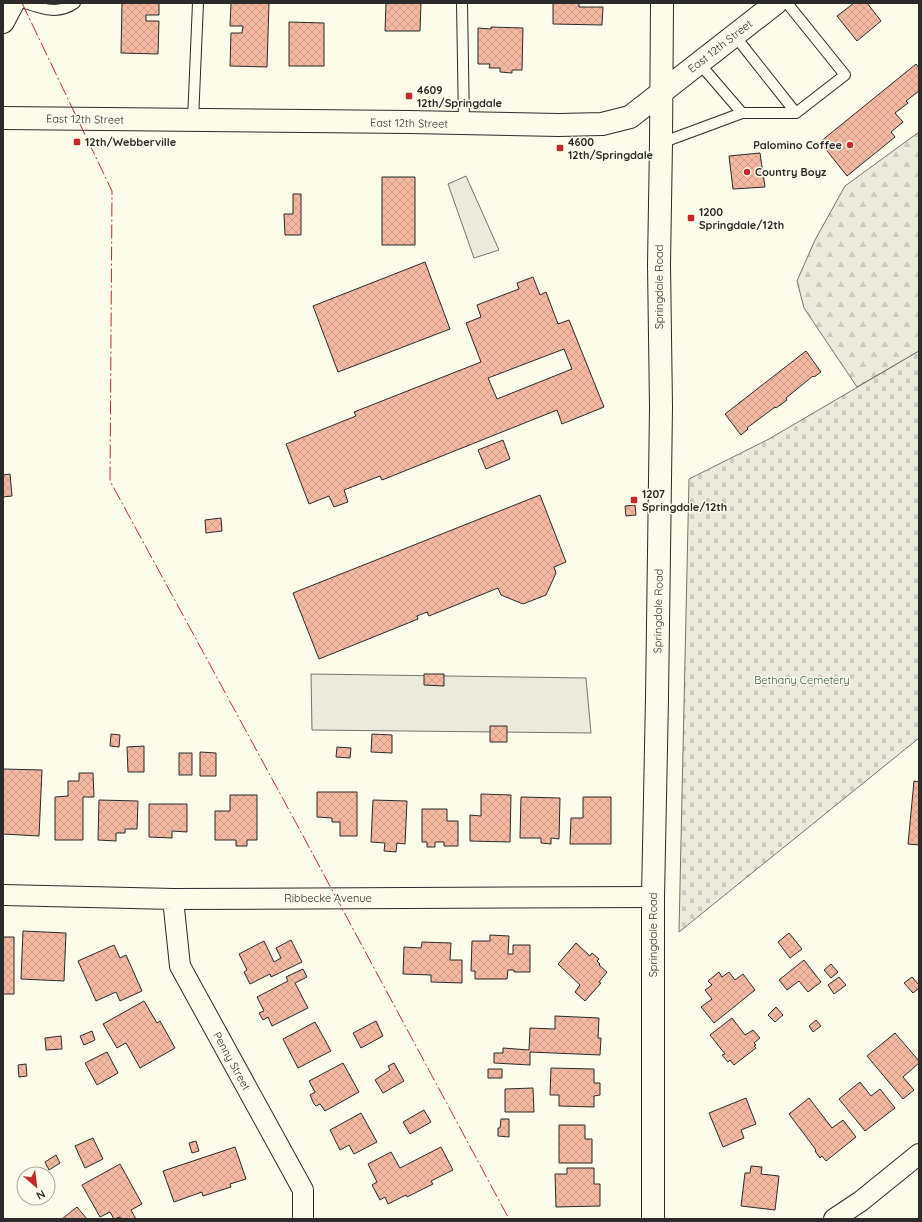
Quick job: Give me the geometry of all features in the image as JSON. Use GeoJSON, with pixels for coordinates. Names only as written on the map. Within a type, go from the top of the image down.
{"type":"FeatureCollection","features":[{"type":"Feature","properties":{"kind":"main road"},"geometry":{"type":"LineString","coordinates":[[3,22],[13,3]]}},
{"type":"Feature","properties":{"kind":"main road","name":"Springdale Road"},"geometry":{"type":"LineString","coordinates":[[653,1219],[653,897],[660,407],[659,265],[662,3]]}},
{"type":"Feature","properties":{"kind":"main road","name":"East 12th Street"},"geometry":{"type":"LineString","coordinates":[[3,118],[559,125],[602,124],[630,117],[776,3]]}},
{"type":"Feature","properties":{"kind":"street","name":"Ribbecke Avenue"},"geometry":{"type":"LineString","coordinates":[[3,895],[173,899],[653,897]]}},
{"type":"Feature","properties":{"kind":"street","name":"Penny Street"},"geometry":{"type":"LineString","coordinates":[[173,899],[180,966],[303,1190],[303,1219]]}},
{"type":"Feature","properties":{"kind":"street"},"geometry":{"type":"LineString","coordinates":[[834,1219],[861,1201],[919,1154]]}},
{"type":"Feature","properties":{"kind":"lane"},"geometry":{"type":"LineString","coordinates":[[25,3],[46,10],[58,10],[68,8],[75,3]]}},
{"type":"Feature","properties":{"kind":"lane"},"geometry":{"type":"LineString","coordinates":[[193,120],[198,3]]}},
{"type":"Feature","properties":{"kind":"lane"},"geometry":{"type":"LineString","coordinates":[[462,3],[464,123]]}},
{"type":"Feature","properties":{"kind":"lane"},"geometry":{"type":"LineString","coordinates":[[661,144],[742,113],[796,113],[845,75],[787,3]]}},
{"type":"Feature","properties":{"kind":"lane"},"geometry":{"type":"LineString","coordinates":[[734,36],[796,113]]}},
{"type":"Feature","properties":{"kind":"lane"},"geometry":{"type":"LineString","coordinates":[[699,63],[742,113]]}},
{"type":"Feature","properties":{"kind":"green space"},"geometry":{"type":"Polygon","coordinates":[[[919,132],[919,351],[857,387],[804,308],[797,281],[815,240],[845,186],[919,132]]]}},
{"type":"Feature","properties":{"kind":"green space","name":"Bethany Cemetery"},"geometry":{"type":"Polygon","coordinates":[[[919,351],[919,738],[679,932],[689,479],[769,439],[919,351]]]}},
{"type":"Feature","properties":{"kind":"shaded area"},"geometry":{"type":"Polygon","coordinates":[[[466,176],[499,250],[474,258],[448,184],[466,176]]]}},
{"type":"Feature","properties":{"kind":"shaded area"},"geometry":{"type":"Polygon","coordinates":[[[311,674],[586,678],[591,733],[312,730],[311,674]]]}},
{"type":"Feature","properties":{"kind":"building"},"geometry":{"type":"Polygon","coordinates":[[[122,3],[159,3],[159,15],[146,15],[146,21],[159,21],[158,54],[121,53],[122,3]]]}},
{"type":"Feature","properties":{"kind":"building"},"geometry":{"type":"Polygon","coordinates":[[[231,3],[269,3],[267,67],[230,66],[231,33],[242,33],[243,26],[230,26],[231,3]]]}},
{"type":"Feature","properties":{"kind":"building"},"geometry":{"type":"Polygon","coordinates":[[[386,3],[421,3],[420,31],[385,31],[386,3]]]}},
{"type":"Feature","properties":{"kind":"building"},"geometry":{"type":"Polygon","coordinates":[[[553,3],[579,3],[579,7],[603,7],[602,25],[553,24],[553,3]]]}},
{"type":"Feature","properties":{"kind":"building"},"geometry":{"type":"Polygon","coordinates":[[[854,3],[867,3],[881,21],[857,41],[837,16],[854,3]]]}},
{"type":"Feature","properties":{"kind":"building"},"geometry":{"type":"Polygon","coordinates":[[[289,22],[324,23],[324,66],[289,66],[289,22]]]}},
{"type":"Feature","properties":{"kind":"building"},"geometry":{"type":"Polygon","coordinates":[[[491,27],[523,28],[522,70],[512,70],[512,73],[500,72],[500,68],[489,68],[490,64],[478,64],[478,28],[491,29],[491,27]]]}},
{"type":"Feature","properties":{"kind":"building"},"geometry":{"type":"Polygon","coordinates":[[[916,64],[919,68],[919,91],[906,101],[908,103],[895,113],[903,122],[891,132],[895,137],[847,176],[820,142],[916,64]]]}},
{"type":"Feature","properties":{"kind":"building","name":"Country Boyz"},"geometry":{"type":"Polygon","coordinates":[[[760,153],[765,187],[733,189],[729,156],[760,153]]]}},
{"type":"Feature","properties":{"kind":"building"},"geometry":{"type":"Polygon","coordinates":[[[382,177],[415,177],[415,245],[382,245],[382,177]]]}},
{"type":"Feature","properties":{"kind":"building"},"geometry":{"type":"Polygon","coordinates":[[[293,194],[301,194],[301,235],[285,235],[284,214],[293,214],[293,194]]]}},
{"type":"Feature","properties":{"kind":"building"},"geometry":{"type":"Polygon","coordinates":[[[425,262],[450,329],[338,372],[313,306],[425,262]]]}},
{"type":"Feature","properties":{"kind":"building"},"geometry":{"type":"Polygon","coordinates":[[[533,277],[540,295],[546,292],[558,324],[569,320],[604,407],[562,424],[557,410],[382,480],[380,476],[344,490],[348,502],[334,507],[329,496],[309,504],[286,444],[356,416],[354,412],[481,362],[466,323],[481,317],[477,305],[519,289],[517,283],[533,277]],[[564,349],[488,378],[497,399],[572,369],[564,349]]]}},
{"type":"Feature","properties":{"kind":"building"},"geometry":{"type":"Polygon","coordinates":[[[806,351],[821,372],[814,377],[813,376],[786,398],[787,400],[747,428],[748,429],[741,435],[725,414],[806,351]]]}},
{"type":"Feature","properties":{"kind":"building"},"geometry":{"type":"Polygon","coordinates":[[[503,440],[510,459],[486,469],[478,450],[503,440]]]}},
{"type":"Feature","properties":{"kind":"building"},"geometry":{"type":"Polygon","coordinates":[[[10,474],[12,496],[3,497],[3,475],[10,474]]]}},
{"type":"Feature","properties":{"kind":"building"},"geometry":{"type":"Polygon","coordinates":[[[540,495],[566,562],[554,567],[556,573],[546,595],[523,604],[501,595],[498,588],[429,616],[427,612],[417,616],[418,619],[319,659],[293,593],[540,495]]]}},
{"type":"Feature","properties":{"kind":"building"},"geometry":{"type":"Polygon","coordinates":[[[635,505],[636,515],[626,516],[625,506],[635,505]]]}},
{"type":"Feature","properties":{"kind":"building"},"geometry":{"type":"Polygon","coordinates":[[[221,518],[222,531],[206,533],[205,520],[221,518]]]}},
{"type":"Feature","properties":{"kind":"building"},"geometry":{"type":"Polygon","coordinates":[[[424,674],[444,674],[444,686],[424,685],[424,674]]]}},
{"type":"Feature","properties":{"kind":"building"},"geometry":{"type":"Polygon","coordinates":[[[490,726],[507,726],[507,742],[490,742],[490,726]]]}},
{"type":"Feature","properties":{"kind":"building"},"geometry":{"type":"Polygon","coordinates":[[[111,734],[120,735],[119,747],[110,746],[111,734]]]}},
{"type":"Feature","properties":{"kind":"building"},"geometry":{"type":"Polygon","coordinates":[[[372,734],[392,735],[392,753],[371,752],[372,734]]]}},
{"type":"Feature","properties":{"kind":"building"},"geometry":{"type":"Polygon","coordinates":[[[144,746],[144,772],[128,772],[127,747],[144,746]]]}},
{"type":"Feature","properties":{"kind":"building"},"geometry":{"type":"Polygon","coordinates":[[[337,747],[351,748],[350,758],[336,757],[337,747]]]}},
{"type":"Feature","properties":{"kind":"building"},"geometry":{"type":"Polygon","coordinates":[[[200,752],[216,753],[216,776],[200,776],[200,752]]]}},
{"type":"Feature","properties":{"kind":"building"},"geometry":{"type":"Polygon","coordinates":[[[179,753],[192,753],[192,775],[179,775],[179,753]]]}},
{"type":"Feature","properties":{"kind":"building"},"geometry":{"type":"Polygon","coordinates":[[[3,769],[42,770],[39,836],[3,834],[3,769]]]}},
{"type":"Feature","properties":{"kind":"building"},"geometry":{"type":"Polygon","coordinates":[[[79,773],[93,773],[94,797],[83,797],[83,840],[55,840],[55,797],[68,796],[68,781],[79,781],[79,773]]]}},
{"type":"Feature","properties":{"kind":"building"},"geometry":{"type":"Polygon","coordinates":[[[914,781],[919,782],[919,845],[908,844],[914,781]]]}},
{"type":"Feature","properties":{"kind":"building"},"geometry":{"type":"Polygon","coordinates":[[[317,792],[357,792],[357,836],[340,836],[340,822],[332,822],[332,818],[317,817],[317,792]]]}},
{"type":"Feature","properties":{"kind":"building"},"geometry":{"type":"Polygon","coordinates":[[[481,794],[511,795],[510,842],[470,841],[470,815],[481,816],[481,794]]]}},
{"type":"Feature","properties":{"kind":"building"},"geometry":{"type":"Polygon","coordinates":[[[230,795],[257,795],[257,840],[247,840],[247,846],[236,846],[236,840],[215,840],[215,811],[230,811],[230,795]]]}},
{"type":"Feature","properties":{"kind":"building"},"geometry":{"type":"Polygon","coordinates":[[[521,797],[560,798],[559,839],[551,838],[551,844],[541,843],[541,838],[520,838],[521,797]]]}},
{"type":"Feature","properties":{"kind":"building"},"geometry":{"type":"Polygon","coordinates":[[[583,797],[611,797],[611,844],[570,844],[571,818],[583,818],[583,797]]]}},
{"type":"Feature","properties":{"kind":"building"},"geometry":{"type":"Polygon","coordinates":[[[99,800],[138,801],[137,829],[125,829],[125,833],[116,833],[116,841],[98,840],[99,800]]]}},
{"type":"Feature","properties":{"kind":"building"},"geometry":{"type":"Polygon","coordinates":[[[373,800],[407,801],[405,844],[397,843],[396,852],[384,851],[385,843],[371,842],[373,800]]]}},
{"type":"Feature","properties":{"kind":"building"},"geometry":{"type":"Polygon","coordinates":[[[149,804],[187,804],[187,832],[172,831],[172,838],[149,837],[149,804]]]}},
{"type":"Feature","properties":{"kind":"building"},"geometry":{"type":"Polygon","coordinates":[[[422,809],[447,809],[447,821],[458,821],[458,846],[444,846],[444,842],[435,842],[435,847],[427,847],[427,842],[422,842],[422,809]]]}},
{"type":"Feature","properties":{"kind":"building"},"geometry":{"type":"Polygon","coordinates":[[[23,931],[66,933],[64,981],[21,979],[23,931]]]}},
{"type":"Feature","properties":{"kind":"building"},"geometry":{"type":"Polygon","coordinates":[[[789,933],[802,949],[790,958],[778,942],[789,933]]]}},
{"type":"Feature","properties":{"kind":"building"},"geometry":{"type":"Polygon","coordinates":[[[490,935],[509,936],[508,954],[513,954],[513,945],[530,945],[530,972],[514,972],[514,970],[508,970],[507,979],[475,979],[475,971],[471,971],[472,941],[490,941],[490,935]]]}},
{"type":"Feature","properties":{"kind":"building"},"geometry":{"type":"Polygon","coordinates":[[[3,937],[14,937],[14,994],[3,994],[3,937]]]}},
{"type":"Feature","properties":{"kind":"building"},"geometry":{"type":"Polygon","coordinates":[[[291,940],[302,962],[271,977],[270,974],[250,984],[244,972],[247,970],[239,954],[264,941],[274,962],[281,958],[276,948],[291,940]]]}},
{"type":"Feature","properties":{"kind":"building"},"geometry":{"type":"Polygon","coordinates":[[[422,942],[451,943],[450,960],[462,960],[462,983],[431,982],[431,975],[403,974],[404,947],[421,948],[422,942]]]}},
{"type":"Feature","properties":{"kind":"building"},"geometry":{"type":"Polygon","coordinates":[[[576,943],[590,956],[592,953],[599,959],[597,961],[600,964],[599,965],[607,972],[599,982],[601,983],[585,1001],[575,992],[580,985],[558,964],[576,943]]]}},
{"type":"Feature","properties":{"kind":"building"},"geometry":{"type":"Polygon","coordinates":[[[114,945],[120,958],[126,955],[142,991],[120,1001],[116,992],[96,1001],[78,961],[114,945]]]}},
{"type":"Feature","properties":{"kind":"building"},"geometry":{"type":"Polygon","coordinates":[[[804,960],[821,982],[808,992],[799,981],[787,990],[779,980],[804,960]]]}},
{"type":"Feature","properties":{"kind":"building"},"geometry":{"type":"Polygon","coordinates":[[[831,964],[838,972],[831,978],[824,970],[831,964]]]}},
{"type":"Feature","properties":{"kind":"building"},"geometry":{"type":"Polygon","coordinates":[[[303,969],[307,977],[295,983],[308,1008],[272,1026],[268,1017],[263,1020],[259,1013],[264,1011],[257,997],[288,981],[286,977],[303,969]]]}},
{"type":"Feature","properties":{"kind":"building"},"geometry":{"type":"Polygon","coordinates":[[[719,972],[722,977],[729,972],[735,980],[743,974],[755,990],[714,1023],[701,1007],[712,999],[705,990],[712,985],[708,981],[719,972]]]}},
{"type":"Feature","properties":{"kind":"building"},"geometry":{"type":"Polygon","coordinates":[[[839,977],[846,985],[834,994],[828,985],[839,977]]]}},
{"type":"Feature","properties":{"kind":"building"},"geometry":{"type":"Polygon","coordinates":[[[912,977],[919,985],[919,988],[913,993],[904,983],[912,977]]]}},
{"type":"Feature","properties":{"kind":"building"},"geometry":{"type":"Polygon","coordinates":[[[144,1001],[157,1023],[160,1021],[175,1048],[140,1068],[126,1043],[117,1048],[103,1024],[144,1001]]]}},
{"type":"Feature","properties":{"kind":"building"},"geometry":{"type":"Polygon","coordinates":[[[776,1007],[783,1015],[775,1022],[768,1015],[776,1007]]]}},
{"type":"Feature","properties":{"kind":"building"},"geometry":{"type":"Polygon","coordinates":[[[555,1016],[599,1018],[598,1038],[601,1038],[600,1055],[530,1052],[530,1065],[494,1063],[494,1053],[503,1053],[503,1048],[529,1050],[530,1028],[555,1029],[555,1016]]]}},
{"type":"Feature","properties":{"kind":"building"},"geometry":{"type":"Polygon","coordinates":[[[732,1018],[745,1035],[753,1030],[760,1038],[754,1043],[756,1048],[734,1065],[730,1060],[728,1062],[722,1055],[725,1054],[710,1035],[732,1018]]]}},
{"type":"Feature","properties":{"kind":"building"},"geometry":{"type":"Polygon","coordinates":[[[816,1020],[821,1026],[813,1032],[809,1026],[816,1020]]]}},
{"type":"Feature","properties":{"kind":"building"},"geometry":{"type":"Polygon","coordinates":[[[376,1021],[383,1036],[361,1048],[353,1033],[376,1021]]]}},
{"type":"Feature","properties":{"kind":"building"},"geometry":{"type":"Polygon","coordinates":[[[315,1022],[331,1051],[298,1068],[283,1039],[315,1022]]]}},
{"type":"Feature","properties":{"kind":"building"},"geometry":{"type":"Polygon","coordinates":[[[92,1031],[95,1040],[84,1045],[80,1036],[92,1031]]]}},
{"type":"Feature","properties":{"kind":"building"},"geometry":{"type":"Polygon","coordinates":[[[895,1033],[919,1061],[919,1063],[903,1077],[914,1090],[903,1099],[867,1056],[895,1033]]]}},
{"type":"Feature","properties":{"kind":"building"},"geometry":{"type":"Polygon","coordinates":[[[61,1036],[62,1049],[46,1050],[45,1038],[61,1036]]]}},
{"type":"Feature","properties":{"kind":"building"},"geometry":{"type":"Polygon","coordinates":[[[107,1052],[118,1073],[97,1085],[85,1063],[107,1052]]]}},
{"type":"Feature","properties":{"kind":"building"},"geometry":{"type":"Polygon","coordinates":[[[343,1063],[359,1092],[325,1111],[320,1104],[316,1106],[314,1104],[310,1095],[315,1092],[309,1081],[343,1063]]]}},
{"type":"Feature","properties":{"kind":"building"},"geometry":{"type":"Polygon","coordinates":[[[394,1063],[404,1081],[383,1093],[375,1080],[390,1070],[388,1066],[394,1063]]]}},
{"type":"Feature","properties":{"kind":"building"},"geometry":{"type":"Polygon","coordinates":[[[26,1064],[27,1076],[19,1077],[18,1065],[26,1064]]]}},
{"type":"Feature","properties":{"kind":"building"},"geometry":{"type":"Polygon","coordinates":[[[551,1068],[594,1069],[594,1083],[600,1083],[600,1095],[594,1096],[594,1107],[559,1106],[559,1095],[550,1095],[551,1068]]]}},
{"type":"Feature","properties":{"kind":"building"},"geometry":{"type":"Polygon","coordinates":[[[488,1069],[502,1069],[502,1078],[488,1078],[488,1069]]]}},
{"type":"Feature","properties":{"kind":"building"},"geometry":{"type":"Polygon","coordinates":[[[860,1082],[871,1096],[880,1089],[895,1108],[865,1131],[839,1099],[860,1082]]]}},
{"type":"Feature","properties":{"kind":"building"},"geometry":{"type":"Polygon","coordinates":[[[533,1088],[534,1112],[505,1112],[505,1089],[533,1088]]]}},
{"type":"Feature","properties":{"kind":"building"},"geometry":{"type":"Polygon","coordinates":[[[746,1098],[756,1124],[741,1130],[744,1138],[723,1147],[709,1113],[746,1098]]]}},
{"type":"Feature","properties":{"kind":"building"},"geometry":{"type":"Polygon","coordinates":[[[809,1098],[832,1128],[843,1120],[856,1137],[826,1161],[822,1156],[820,1158],[815,1151],[816,1150],[789,1114],[809,1098]]]}},
{"type":"Feature","properties":{"kind":"building"},"geometry":{"type":"Polygon","coordinates":[[[424,1110],[431,1122],[410,1134],[403,1122],[424,1110]]]}},
{"type":"Feature","properties":{"kind":"building"},"geometry":{"type":"Polygon","coordinates":[[[361,1113],[377,1142],[354,1154],[349,1145],[340,1150],[330,1130],[361,1113]]]}},
{"type":"Feature","properties":{"kind":"building"},"geometry":{"type":"Polygon","coordinates":[[[501,1119],[509,1119],[509,1137],[498,1136],[498,1128],[500,1128],[501,1119]]]}},
{"type":"Feature","properties":{"kind":"building"},"geometry":{"type":"Polygon","coordinates":[[[559,1125],[585,1125],[585,1139],[592,1139],[592,1163],[559,1163],[559,1125]]]}},
{"type":"Feature","properties":{"kind":"building"},"geometry":{"type":"Polygon","coordinates":[[[93,1138],[103,1159],[85,1168],[75,1146],[93,1138]]]}},
{"type":"Feature","properties":{"kind":"building"},"geometry":{"type":"Polygon","coordinates":[[[196,1141],[199,1151],[192,1153],[189,1143],[196,1141]]]}},
{"type":"Feature","properties":{"kind":"building"},"geometry":{"type":"Polygon","coordinates":[[[235,1147],[246,1179],[230,1184],[231,1187],[203,1196],[202,1192],[174,1202],[163,1171],[235,1147]]]}},
{"type":"Feature","properties":{"kind":"building"},"geometry":{"type":"Polygon","coordinates":[[[441,1147],[453,1170],[431,1181],[433,1184],[407,1197],[406,1195],[388,1204],[385,1197],[380,1200],[372,1185],[377,1182],[368,1164],[391,1152],[400,1168],[441,1147]]]}},
{"type":"Feature","properties":{"kind":"building"},"geometry":{"type":"Polygon","coordinates":[[[56,1155],[60,1163],[55,1166],[47,1166],[45,1162],[56,1155]]]}},
{"type":"Feature","properties":{"kind":"building"},"geometry":{"type":"Polygon","coordinates":[[[120,1164],[142,1204],[131,1210],[136,1219],[121,1219],[120,1217],[114,1219],[110,1212],[100,1217],[82,1185],[120,1164]]]}},
{"type":"Feature","properties":{"kind":"building"},"geometry":{"type":"Polygon","coordinates":[[[751,1166],[762,1167],[761,1174],[779,1176],[775,1210],[741,1206],[745,1173],[750,1173],[751,1166]]]}},
{"type":"Feature","properties":{"kind":"building"},"geometry":{"type":"Polygon","coordinates":[[[567,1168],[594,1168],[594,1184],[600,1184],[600,1206],[556,1207],[555,1174],[567,1174],[567,1168]]]}},
{"type":"Feature","properties":{"kind":"building"},"geometry":{"type":"Polygon","coordinates":[[[77,1207],[87,1219],[62,1219],[77,1207]]]}},
{"type":"Feature","properties":{"kind":"power"},"geometry":{"type":"LineString","coordinates":[[22,3],[112,191],[110,481],[509,1219]]}},
{"type":"Feature","properties":{"kind":"place","name":"4609 12th/Springdale"},"geometry":{"type":"Point","coordinates":[409,96]}},
{"type":"Feature","properties":{"kind":"place","name":"12th/Webberville"},"geometry":{"type":"Point","coordinates":[77,142]}},
{"type":"Feature","properties":{"kind":"place","name":"Palomino Coffee"},"geometry":{"type":"Point","coordinates":[850,145]}},
{"type":"Feature","properties":{"kind":"place","name":"4600 12th/Springdale"},"geometry":{"type":"Point","coordinates":[560,148]}},
{"type":"Feature","properties":{"kind":"place","name":"Country Boyz"},"geometry":{"type":"Point","coordinates":[747,172]}},
{"type":"Feature","properties":{"kind":"place","name":"1200 Springdale/12th"},"geometry":{"type":"Point","coordinates":[691,218]}},
{"type":"Feature","properties":{"kind":"place","name":"1207 Springdale/12th"},"geometry":{"type":"Point","coordinates":[634,500]}}]}
